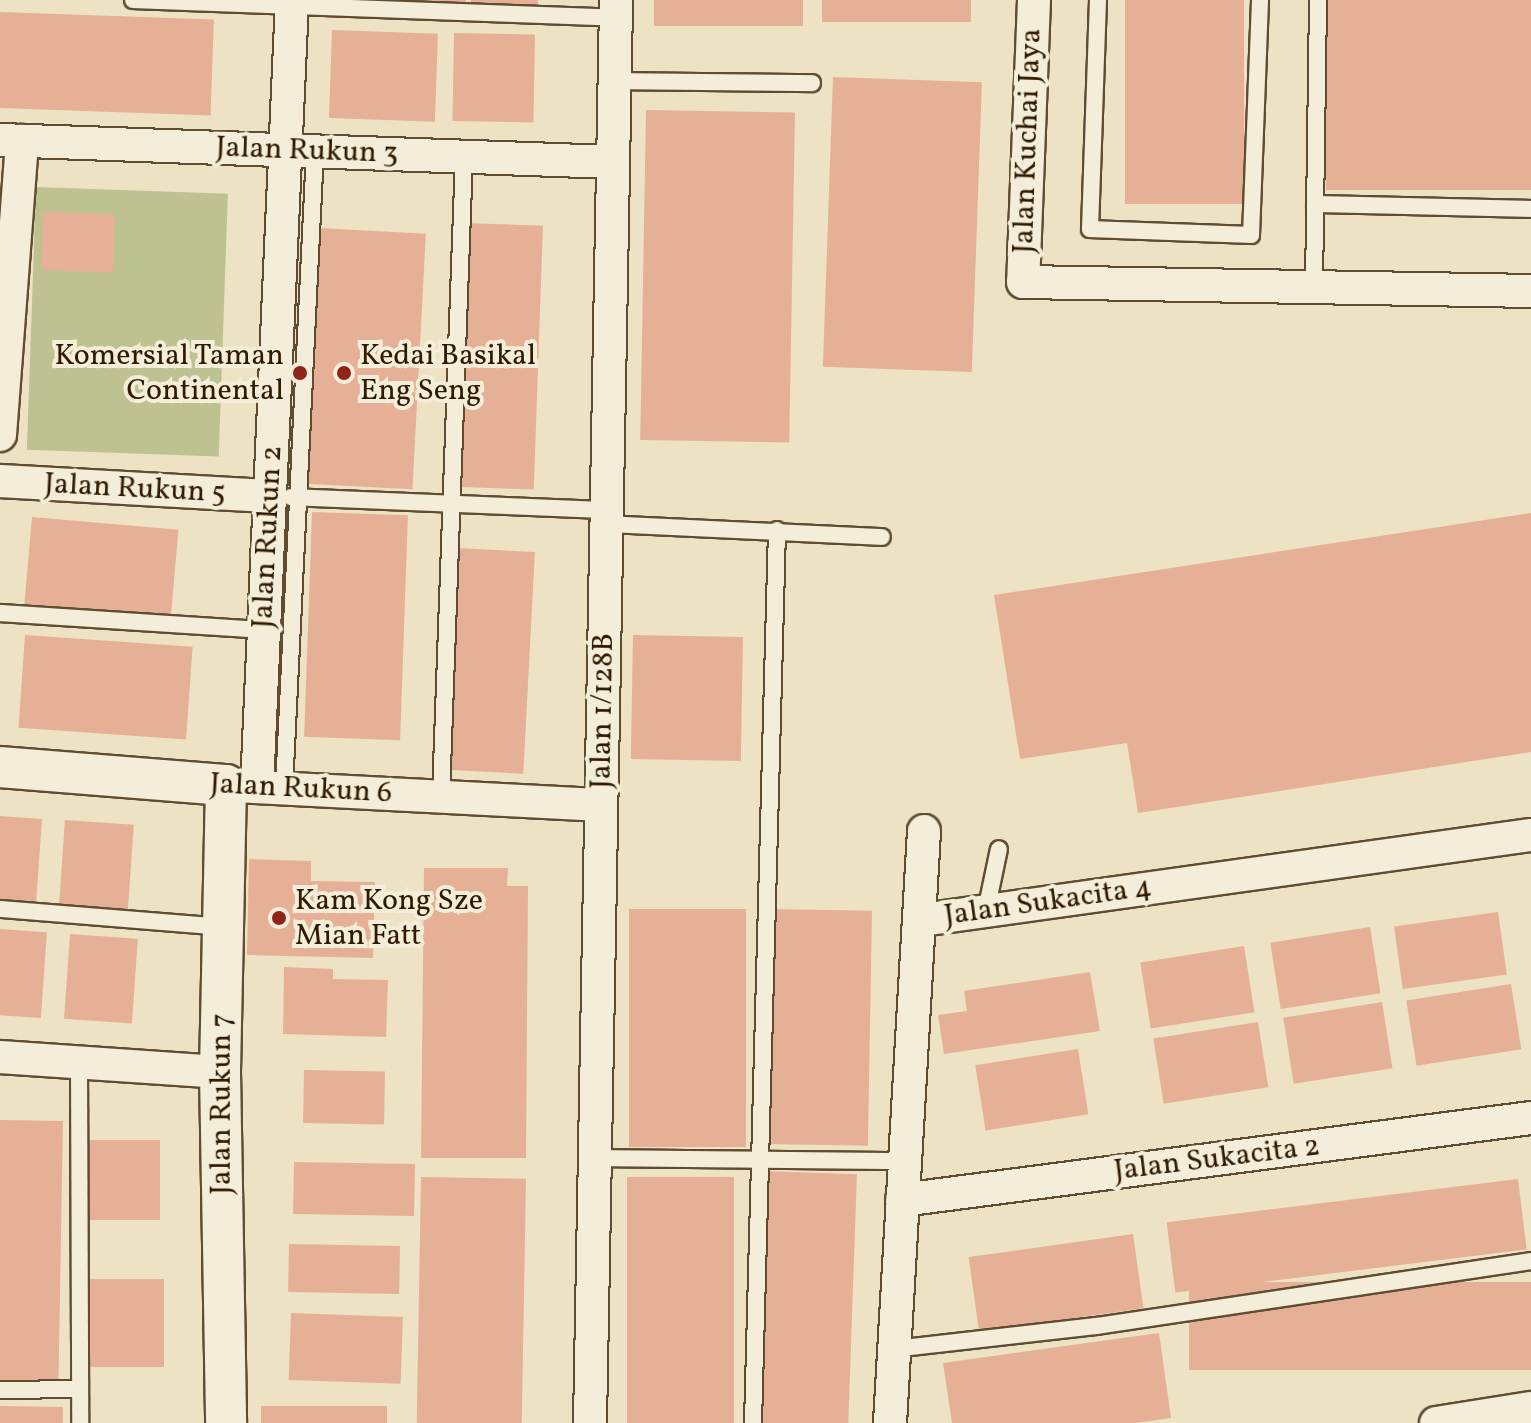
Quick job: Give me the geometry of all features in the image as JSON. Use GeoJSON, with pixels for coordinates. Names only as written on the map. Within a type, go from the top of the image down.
{"type":"FeatureCollection","features":[{"type":"Feature","properties":{"kind":"street","name":"Jalan Kuchai Jaya"},"geometry":{"type":"LineString","coordinates":[[1034,0],[1023,282],[1314,287]]}},
{"type":"Feature","properties":{"kind":"street","name":"Jalan Rukun 2"},"geometry":{"type":"LineString","coordinates":[[256,787],[264,630],[284,497],[300,151],[292,3]]}},
{"type":"Feature","properties":{"kind":"street","name":"Jalan 1/128B"},"geometry":{"type":"LineString","coordinates":[[590,1423],[616,9]]}},
{"type":"Feature","properties":{"kind":"street","name":"Jalan Rukun 3"},"geometry":{"type":"LineString","coordinates":[[11,140],[613,162]]}},
{"type":"Feature","properties":{"kind":"street"},"geometry":{"type":"LineString","coordinates":[[0,435],[11,140]]}},
{"type":"Feature","properties":{"kind":"street"},"geometry":{"type":"LineString","coordinates":[[1314,287],[1531,291]]}},
{"type":"Feature","properties":{"kind":"street","name":"Jalan Rukun 5"},"geometry":{"type":"LineString","coordinates":[[0,481],[284,497]]}},
{"type":"Feature","properties":{"kind":"street","name":"Jalan Rukun 6"},"geometry":{"type":"LineString","coordinates":[[0,767],[256,787],[601,805]]}},
{"type":"Feature","properties":{"kind":"street","name":"Jalan Rukun 7"},"geometry":{"type":"LineString","coordinates":[[226,1423],[220,1072],[223,927],[256,787]]}},
{"type":"Feature","properties":{"kind":"street"},"geometry":{"type":"LineString","coordinates":[[922,920],[924,831]]}},
{"type":"Feature","properties":{"kind":"street","name":"Jalan Sukacita 4"},"geometry":{"type":"LineString","coordinates":[[890,1423],[922,920],[1531,835]]}},
{"type":"Feature","properties":{"kind":"street"},"geometry":{"type":"LineString","coordinates":[[0,1057],[220,1072]]}},
{"type":"Feature","properties":{"kind":"street","name":"Jalan Sukacita 2"},"geometry":{"type":"LineString","coordinates":[[902,1200],[1531,1118]]}},
{"type":"Feature","properties":{"kind":"street"},"geometry":{"type":"LineString","coordinates":[[1436,1423],[1531,1408]]}},
{"type":"Feature","properties":{"kind":"lane"},"geometry":{"type":"LineString","coordinates":[[133,0],[616,9]]}},
{"type":"Feature","properties":{"kind":"lane"},"geometry":{"type":"LineString","coordinates":[[1098,0],[1090,229],[1251,235],[1260,0]]}},
{"type":"Feature","properties":{"kind":"lane"},"geometry":{"type":"LineString","coordinates":[[1314,287],[1318,0]]}},
{"type":"Feature","properties":{"kind":"lane"},"geometry":{"type":"LineString","coordinates":[[615,81],[812,83]]}},
{"type":"Feature","properties":{"kind":"lane"},"geometry":{"type":"LineString","coordinates":[[441,796],[464,157]]}},
{"type":"Feature","properties":{"kind":"lane"},"geometry":{"type":"LineString","coordinates":[[1315,204],[1531,209]]}},
{"type":"Feature","properties":{"kind":"lane"},"geometry":{"type":"LineString","coordinates":[[256,787],[284,497],[451,503],[882,537]]}},
{"type":"Feature","properties":{"kind":"lane"},"geometry":{"type":"LineString","coordinates":[[753,1423],[777,530]]}},
{"type":"Feature","properties":{"kind":"lane"},"geometry":{"type":"LineString","coordinates":[[0,613],[264,630]]}},
{"type":"Feature","properties":{"kind":"lane"},"geometry":{"type":"LineString","coordinates":[[986,911],[999,849]]}},
{"type":"Feature","properties":{"kind":"lane"},"geometry":{"type":"LineString","coordinates":[[0,909],[223,927]]}},
{"type":"Feature","properties":{"kind":"lane"},"geometry":{"type":"LineString","coordinates":[[79,1062],[80,1423]]}},
{"type":"Feature","properties":{"kind":"lane"},"geometry":{"type":"LineString","coordinates":[[595,1158],[905,1161]]}},
{"type":"Feature","properties":{"kind":"lane"},"geometry":{"type":"LineString","coordinates":[[894,1349],[1097,1326],[1531,1261]]}},
{"type":"Feature","properties":{"kind":"lane"},"geometry":{"type":"LineString","coordinates":[[0,1390],[80,1389]]}},
{"type":"Feature","properties":{"kind":"green space"},"geometry":{"type":"Polygon","coordinates":[[[36,187],[228,194],[219,457],[27,450],[36,187]]]}},
{"type":"Feature","properties":{"kind":"building"},"geometry":{"type":"Polygon","coordinates":[[[382,0],[466,0],[466,5],[382,3],[382,0]]]}},
{"type":"Feature","properties":{"kind":"building"},"geometry":{"type":"Polygon","coordinates":[[[471,0],[538,0],[538,7],[471,5],[471,0]]]}},
{"type":"Feature","properties":{"kind":"building"},"geometry":{"type":"Polygon","coordinates":[[[654,0],[803,0],[803,26],[654,26],[654,0]]]}},
{"type":"Feature","properties":{"kind":"building"},"geometry":{"type":"Polygon","coordinates":[[[822,0],[971,0],[971,22],[822,22],[822,0]]]}},
{"type":"Feature","properties":{"kind":"building"},"geometry":{"type":"Polygon","coordinates":[[[1125,0],[1244,0],[1244,204],[1125,204],[1125,0]]]}},
{"type":"Feature","properties":{"kind":"building"},"geometry":{"type":"Polygon","coordinates":[[[1326,0],[1531,0],[1531,190],[1326,190],[1326,0]]]}},
{"type":"Feature","properties":{"kind":"building"},"geometry":{"type":"Polygon","coordinates":[[[0,12],[214,19],[211,115],[0,108],[0,12]]]}},
{"type":"Feature","properties":{"kind":"building"},"geometry":{"type":"Polygon","coordinates":[[[332,30],[438,34],[435,122],[329,118],[332,30]]]}},
{"type":"Feature","properties":{"kind":"building"},"geometry":{"type":"Polygon","coordinates":[[[454,33],[535,34],[533,122],[452,121],[454,33]]]}},
{"type":"Feature","properties":{"kind":"building"},"geometry":{"type":"Polygon","coordinates":[[[833,77],[982,82],[972,372],[823,367],[833,77]]]}},
{"type":"Feature","properties":{"kind":"building"},"geometry":{"type":"Polygon","coordinates":[[[646,110],[795,113],[789,443],[640,440],[646,110]]]}},
{"type":"Feature","properties":{"kind":"building"},"geometry":{"type":"Polygon","coordinates":[[[43,212],[115,215],[113,272],[41,270],[43,212]]]}},
{"type":"Feature","properties":{"kind":"building"},"geometry":{"type":"Polygon","coordinates":[[[464,223],[543,226],[534,490],[455,487],[464,223]]]}},
{"type":"Feature","properties":{"kind":"building"},"geometry":{"type":"Polygon","coordinates":[[[318,228],[426,234],[412,489],[305,484],[318,228]]]}},
{"type":"Feature","properties":{"kind":"building"},"geometry":{"type":"Polygon","coordinates":[[[312,512],[408,515],[400,740],[304,737],[312,512]]]}},
{"type":"Feature","properties":{"kind":"building"},"geometry":{"type":"Polygon","coordinates":[[[1531,513],[1531,752],[1138,813],[1127,743],[1020,759],[994,595],[1531,513]]]}},
{"type":"Feature","properties":{"kind":"building"},"geometry":{"type":"Polygon","coordinates":[[[32,517],[178,530],[171,618],[24,606],[32,517]]]}},
{"type":"Feature","properties":{"kind":"building"},"geometry":{"type":"Polygon","coordinates":[[[457,548],[535,552],[523,774],[445,770],[457,548]]]}},
{"type":"Feature","properties":{"kind":"building"},"geometry":{"type":"Polygon","coordinates":[[[25,635],[193,647],[186,739],[19,728],[25,635]]]}},
{"type":"Feature","properties":{"kind":"building"},"geometry":{"type":"Polygon","coordinates":[[[633,635],[743,637],[741,761],[631,759],[633,635]]]}},
{"type":"Feature","properties":{"kind":"building"},"geometry":{"type":"Polygon","coordinates":[[[0,816],[42,819],[36,904],[0,902],[0,816]]]}},
{"type":"Feature","properties":{"kind":"building"},"geometry":{"type":"Polygon","coordinates":[[[65,820],[134,825],[128,910],[59,905],[65,820]]]}},
{"type":"Feature","properties":{"kind":"building"},"geometry":{"type":"Polygon","coordinates":[[[249,859],[311,861],[311,881],[375,882],[373,958],[247,955],[249,859]]]}},
{"type":"Feature","properties":{"kind":"building"},"geometry":{"type":"Polygon","coordinates":[[[424,868],[508,868],[507,886],[528,886],[526,1158],[421,1158],[424,868]]]}},
{"type":"Feature","properties":{"kind":"building"},"geometry":{"type":"Polygon","coordinates":[[[629,909],[746,909],[746,1147],[629,1147],[629,909]]]}},
{"type":"Feature","properties":{"kind":"building"},"geometry":{"type":"Polygon","coordinates":[[[770,909],[872,911],[868,1146],[766,1144],[770,909]]]}},
{"type":"Feature","properties":{"kind":"building"},"geometry":{"type":"Polygon","coordinates":[[[1498,912],[1507,974],[1403,989],[1394,927],[1498,912]]]}},
{"type":"Feature","properties":{"kind":"building"},"geometry":{"type":"Polygon","coordinates":[[[1370,927],[1380,993],[1281,1009],[1270,943],[1370,927]]]}},
{"type":"Feature","properties":{"kind":"building"},"geometry":{"type":"Polygon","coordinates":[[[0,929],[47,932],[41,1018],[0,1015],[0,929]]]}},
{"type":"Feature","properties":{"kind":"building"},"geometry":{"type":"Polygon","coordinates":[[[70,934],[138,939],[132,1024],[64,1019],[70,934]]]}},
{"type":"Feature","properties":{"kind":"building"},"geometry":{"type":"Polygon","coordinates":[[[1244,946],[1254,1012],[1151,1029],[1140,962],[1244,946]]]}},
{"type":"Feature","properties":{"kind":"building"},"geometry":{"type":"Polygon","coordinates":[[[284,967],[333,969],[333,979],[388,980],[386,1037],[283,1034],[284,967]]]}},
{"type":"Feature","properties":{"kind":"building"},"geometry":{"type":"Polygon","coordinates":[[[1090,972],[1100,1031],[944,1054],[938,1015],[967,1011],[964,991],[1090,972]]]}},
{"type":"Feature","properties":{"kind":"building"},"geometry":{"type":"Polygon","coordinates":[[[1511,984],[1521,1049],[1417,1066],[1406,1001],[1511,984]]]}},
{"type":"Feature","properties":{"kind":"building"},"geometry":{"type":"Polygon","coordinates":[[[1382,1002],[1392,1068],[1294,1084],[1283,1018],[1382,1002]]]}},
{"type":"Feature","properties":{"kind":"building"},"geometry":{"type":"Polygon","coordinates":[[[1258,1022],[1268,1087],[1164,1104],[1153,1039],[1258,1022]]]}},
{"type":"Feature","properties":{"kind":"building"},"geometry":{"type":"Polygon","coordinates":[[[1078,1049],[1088,1114],[986,1130],[975,1065],[1078,1049]]]}},
{"type":"Feature","properties":{"kind":"building"},"geometry":{"type":"Polygon","coordinates":[[[304,1070],[385,1071],[384,1124],[303,1123],[304,1070]]]}},
{"type":"Feature","properties":{"kind":"building"},"geometry":{"type":"Polygon","coordinates":[[[0,1120],[63,1121],[58,1382],[0,1381],[0,1120]]]}},
{"type":"Feature","properties":{"kind":"building"},"geometry":{"type":"Polygon","coordinates":[[[88,1140],[160,1140],[160,1220],[88,1220],[88,1140]]]}},
{"type":"Feature","properties":{"kind":"building"},"geometry":{"type":"Polygon","coordinates":[[[294,1162],[415,1164],[414,1216],[293,1214],[294,1162]]]}},
{"type":"Feature","properties":{"kind":"building"},"geometry":{"type":"Polygon","coordinates":[[[763,1171],[857,1174],[848,1423],[754,1423],[763,1171]]]}},
{"type":"Feature","properties":{"kind":"building"},"geometry":{"type":"Polygon","coordinates":[[[421,1177],[526,1179],[522,1423],[417,1423],[421,1177]]]}},
{"type":"Feature","properties":{"kind":"building"},"geometry":{"type":"Polygon","coordinates":[[[627,1177],[734,1177],[734,1423],[627,1423],[627,1177]]]}},
{"type":"Feature","properties":{"kind":"building"},"geometry":{"type":"Polygon","coordinates":[[[1518,1179],[1527,1249],[1175,1293],[1167,1222],[1518,1179]]]}},
{"type":"Feature","properties":{"kind":"building"},"geometry":{"type":"Polygon","coordinates":[[[1133,1234],[1143,1308],[979,1331],[969,1257],[1133,1234]]]}},
{"type":"Feature","properties":{"kind":"building"},"geometry":{"type":"Polygon","coordinates":[[[289,1244],[400,1246],[399,1294],[288,1292],[289,1244]]]}},
{"type":"Feature","properties":{"kind":"building"},"geometry":{"type":"Polygon","coordinates":[[[88,1279],[164,1279],[164,1367],[88,1367],[88,1279]]]}},
{"type":"Feature","properties":{"kind":"building"},"geometry":{"type":"Polygon","coordinates":[[[1189,1282],[1531,1282],[1531,1370],[1189,1370],[1189,1282]]]}},
{"type":"Feature","properties":{"kind":"building"},"geometry":{"type":"Polygon","coordinates":[[[291,1313],[403,1317],[401,1384],[289,1380],[291,1313]]]}},
{"type":"Feature","properties":{"kind":"building"},"geometry":{"type":"Polygon","coordinates":[[[1159,1333],[1171,1418],[1136,1423],[952,1423],[943,1363],[1159,1333]]]}},
{"type":"Feature","properties":{"kind":"building"},"geometry":{"type":"Polygon","coordinates":[[[0,1406],[63,1407],[63,1423],[0,1423],[0,1406]]]}},
{"type":"Feature","properties":{"kind":"building"},"geometry":{"type":"Polygon","coordinates":[[[261,1406],[387,1406],[387,1423],[261,1423],[261,1406]]]}},
{"type":"Feature","properties":{"kind":"place","name":"Komersial Taman Continental"},"geometry":{"type":"Point","coordinates":[300,373]}},
{"type":"Feature","properties":{"kind":"place","name":"Kedai Basikal Eng Seng"},"geometry":{"type":"Point","coordinates":[344,373]}},
{"type":"Feature","properties":{"kind":"place","name":"Kam Kong Sze Mian Fatt"},"geometry":{"type":"Point","coordinates":[279,918]}}]}
